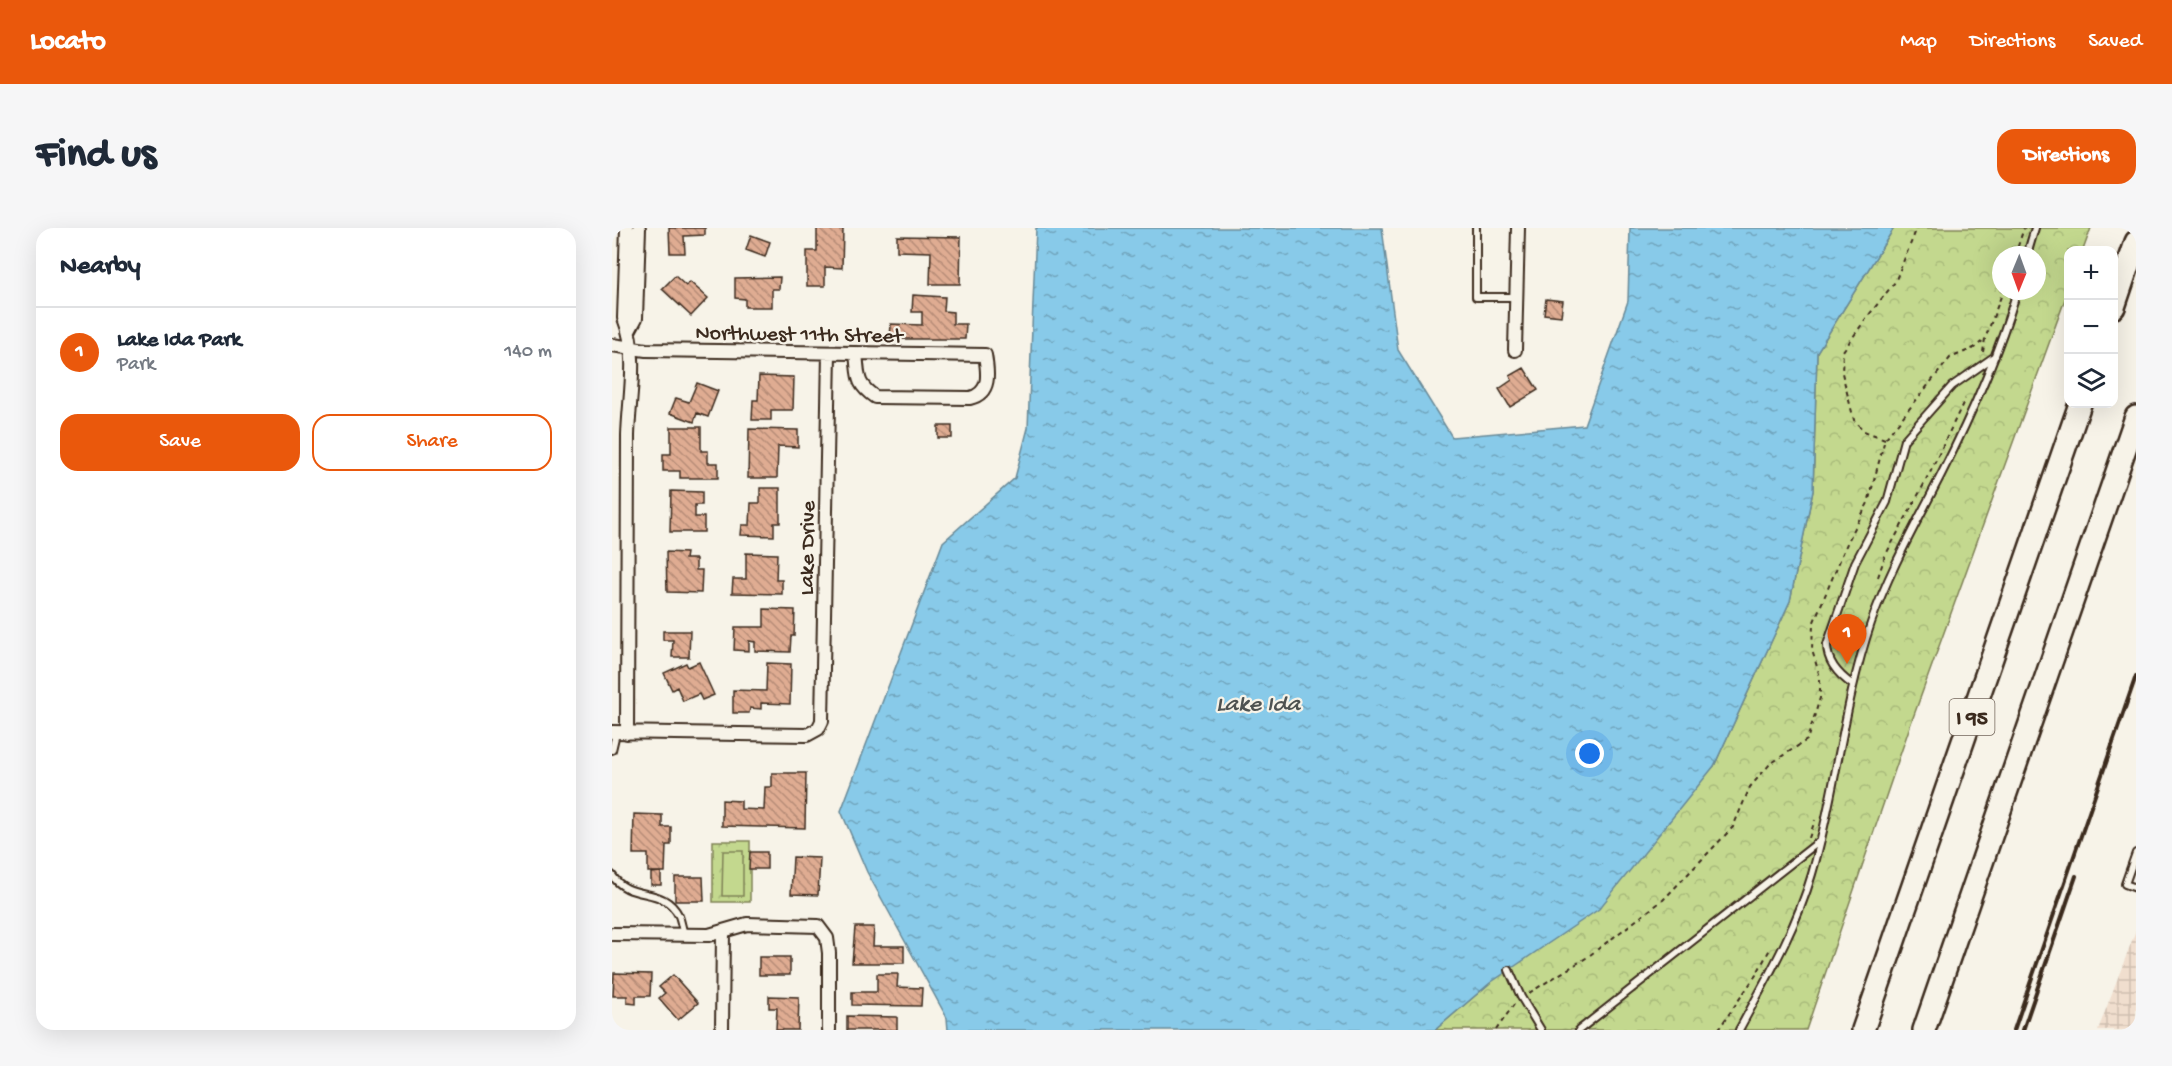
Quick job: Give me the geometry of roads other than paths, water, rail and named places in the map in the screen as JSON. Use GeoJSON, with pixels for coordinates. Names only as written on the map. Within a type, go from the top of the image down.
{"type":"FeatureCollection","features":[{"type":"Feature","properties":{"kind":"highway"},"geometry":{"type":"LineString","coordinates":[[2116,300],[2136,242]]}},
{"type":"Feature","properties":{"kind":"highway","name":"I 95"},"geometry":{"type":"LineString","coordinates":[[1863,1030],[2079,408]]}},
{"type":"Feature","properties":{"kind":"highway","name":"I 95"},"geometry":{"type":"LineString","coordinates":[[1924,1030],[2136,417]]}},
{"type":"Feature","properties":{"kind":"street"},"geometry":{"type":"LineString","coordinates":[[618,733],[632,347],[624,318],[627,228]]}},
{"type":"Feature","properties":{"kind":"street"},"geometry":{"type":"LineString","coordinates":[[629,331],[636,318],[639,228]]}},
{"type":"Feature","properties":{"kind":"street"},"geometry":{"type":"LineString","coordinates":[[1515,350],[1518,228]]}},
{"type":"Feature","properties":{"kind":"street","name":"Northwest 11th Street"},"geometry":{"type":"LineString","coordinates":[[612,345],[646,350],[985,355],[988,379],[978,396],[959,399],[875,397],[863,388],[859,378],[856,354]]}},
{"type":"Feature","properties":{"kind":"street","name":"Lake Drive"},"geometry":{"type":"LineString","coordinates":[[618,733],[807,735],[818,729],[822,721],[830,353]]}},
{"type":"Feature","properties":{"kind":"street"},"geometry":{"type":"LineString","coordinates":[[612,934],[709,934],[747,924],[818,926],[828,938],[829,1030]]}},
{"type":"Feature","properties":{"kind":"street"},"geometry":{"type":"LineString","coordinates":[[722,1030],[723,931]]}},
{"type":"Feature","properties":{"kind":"lane"},"geometry":{"type":"LineString","coordinates":[[1476,228],[1476,297],[1517,297]]}},
{"type":"Feature","properties":{"kind":"lane"},"geometry":{"type":"LineString","coordinates":[[2030,246],[2035,228]]}},
{"type":"Feature","properties":{"kind":"lane"},"geometry":{"type":"LineString","coordinates":[[1739,1030],[1799,913],[1822,839],[1853,685],[1871,623],[1889,577],[1970,416],[1995,356],[2013,300]]}},
{"type":"Feature","properties":{"kind":"lane"},"geometry":{"type":"LineString","coordinates":[[1853,685],[1836,670],[1827,654],[1827,645],[1855,563],[1887,502],[1904,440],[1952,386],[1995,356]]}},
{"type":"Feature","properties":{"kind":"lane"},"geometry":{"type":"LineString","coordinates":[[612,750],[618,733]]}},
{"type":"Feature","properties":{"kind":"lane"},"geometry":{"type":"LineString","coordinates":[[1579,1030],[1822,839]]}},
{"type":"Feature","properties":{"kind":"lane"},"geometry":{"type":"LineString","coordinates":[[2136,853],[2125,884],[2136,888]]}},
{"type":"Feature","properties":{"kind":"lane"},"geometry":{"type":"LineString","coordinates":[[612,875],[616,882],[631,891],[658,896],[670,904],[679,916],[684,934]]}},
{"type":"Feature","properties":{"kind":"lane"},"geometry":{"type":"LineString","coordinates":[[1509,970],[1521,997],[1541,1030]]}},
{"type":"Feature","properties":{"kind":"water","name":"Lake Ida"},"geometry":{"type":"Polygon","coordinates":[[[1036,228],[1382,228],[1398,350],[1452,437],[1584,425],[1628,301],[1630,228],[1894,228],[1817,352],[1813,491],[1790,601],[1714,766],[1599,909],[1490,983],[1435,1030],[948,1030],[947,1018],[867,872],[841,811],[943,542],[1015,478],[1028,428],[1036,228]]]}},
{"type":"Feature","properties":{"kind":"railway"},"geometry":{"type":"LineString","coordinates":[[2014,1030],[2136,676]]}},
{"type":"Feature","properties":{"kind":"railway"},"geometry":{"type":"LineString","coordinates":[[2023,1030],[2076,876]]}},
{"type":"Feature","properties":{"kind":"place","name":"Lake Ida Park"},"geometry":{"type":"Point","coordinates":[1847,664]}}]}
